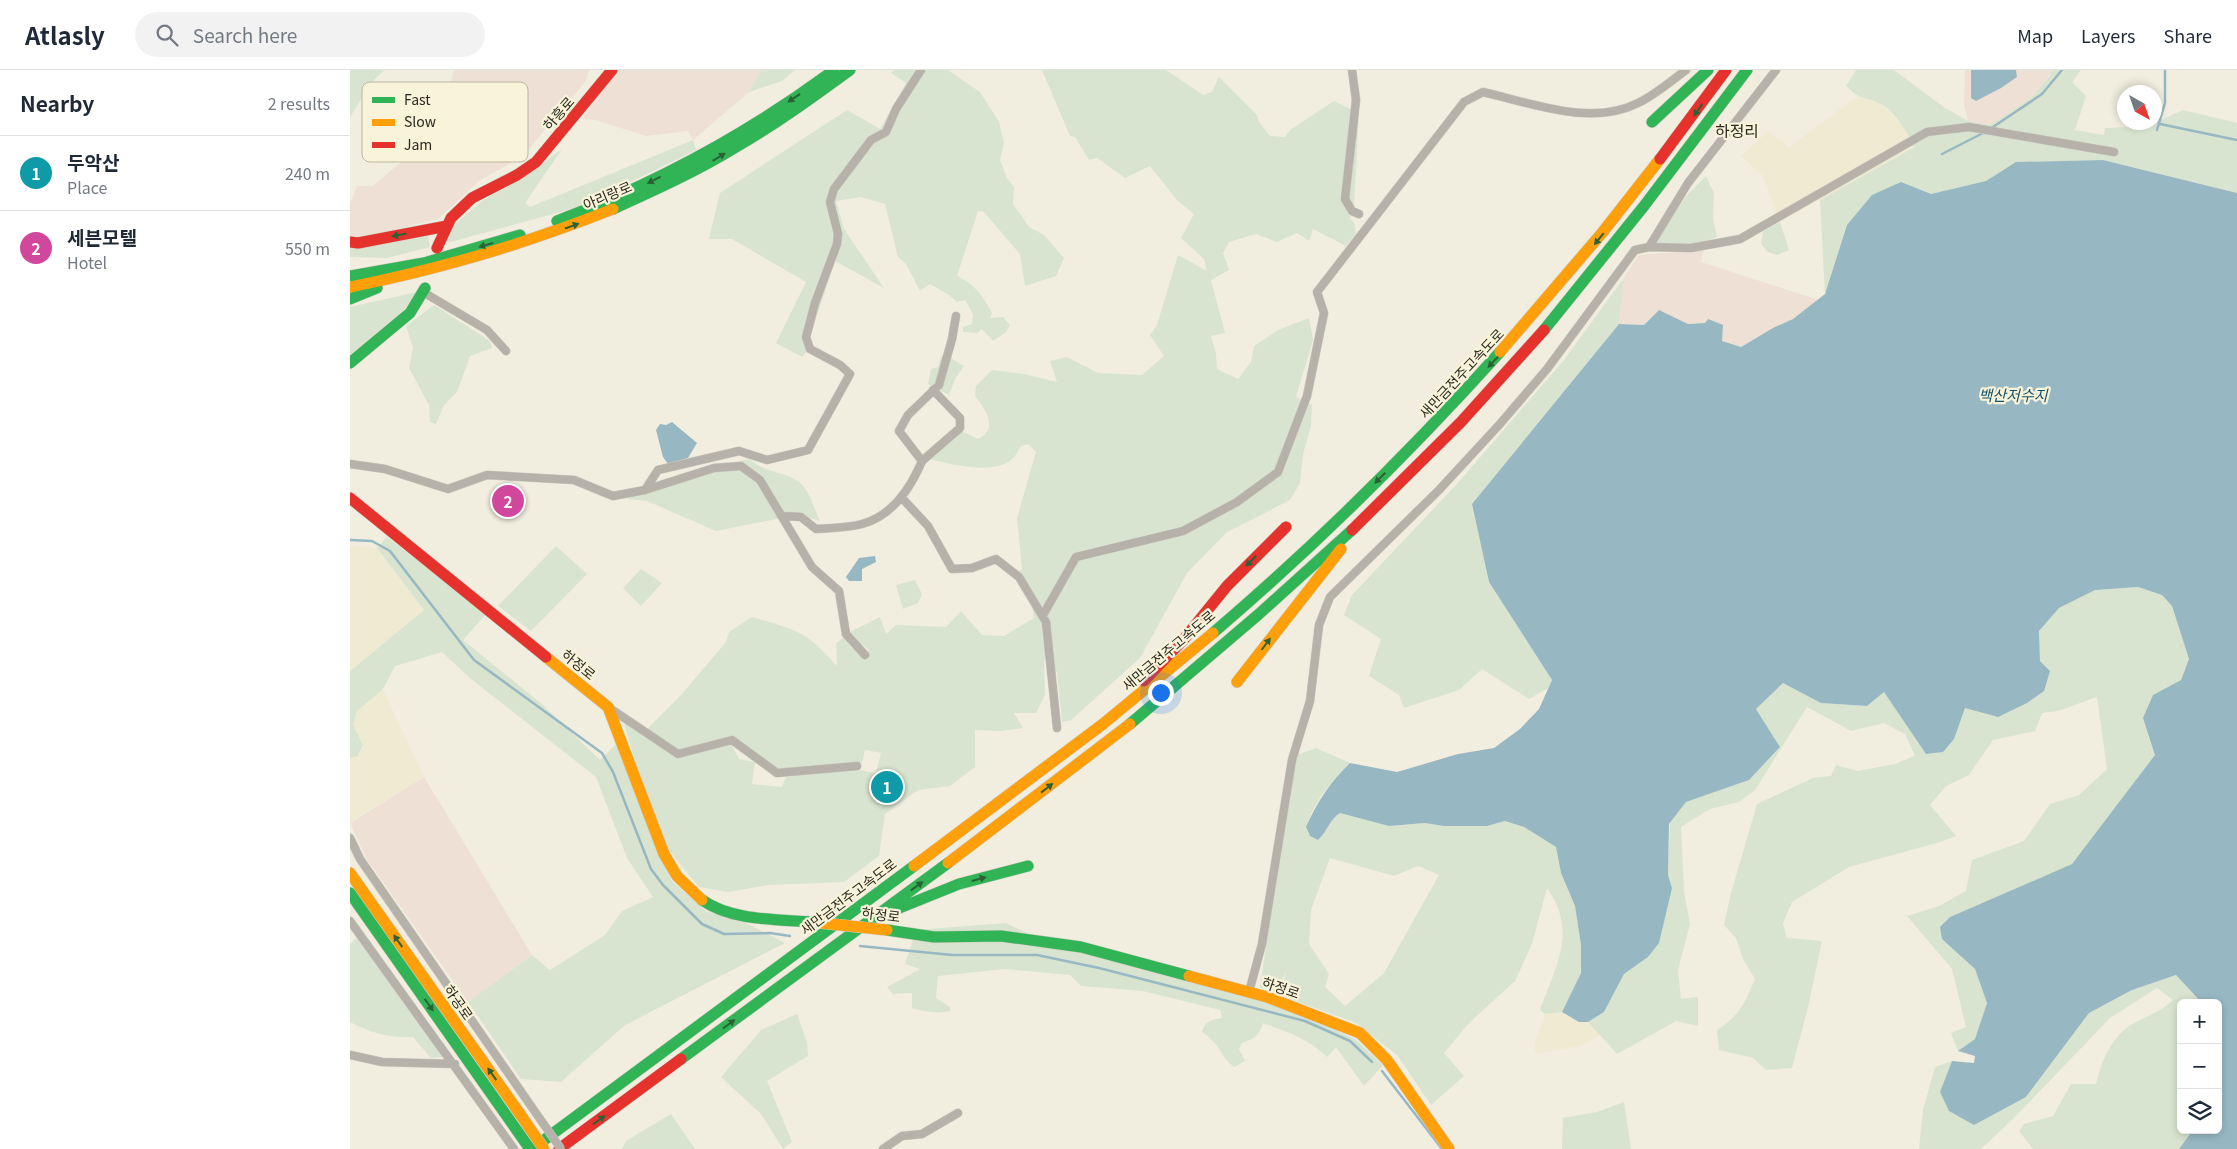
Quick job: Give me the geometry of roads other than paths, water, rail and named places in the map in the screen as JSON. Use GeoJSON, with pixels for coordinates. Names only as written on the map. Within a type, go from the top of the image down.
{"type":"FeatureCollection","features":[{"type":"Feature","properties":{"kind":"main road","name":"하흥로"},"geometry":{"type":"LineString","coordinates":[[437,248],[451,218],[472,198],[517,175],[536,162],[612,70]]}},
{"type":"Feature","properties":{"kind":"main road","name":"아리랑로"},"geometry":{"type":"LineString","coordinates":[[350,276],[424,263],[512,238],[590,210],[704,154],[768,116],[834,70]]}},
{"type":"Feature","properties":{"kind":"main road","name":"아리랑로"},"geometry":{"type":"LineString","coordinates":[[350,287],[408,276],[493,254],[594,218],[653,192],[709,163],[774,124],[850,70]]}},
{"type":"Feature","properties":{"kind":"main road"},"geometry":{"type":"LineString","coordinates":[[1652,122],[1708,70]]}},
{"type":"Feature","properties":{"kind":"main road","name":"새만금전주고속도로"},"geometry":{"type":"LineString","coordinates":[[531,1149],[1083,739],[1169,671],[1288,566],[1366,492],[1466,391],[1598,240],[1675,142],[1726,70]]}},
{"type":"Feature","properties":{"kind":"main road"},"geometry":{"type":"LineString","coordinates":[[560,1149],[944,866],[1128,725],[1258,617],[1370,512],[1462,421],[1556,315],[1624,232],[1747,70]]}},
{"type":"Feature","properties":{"kind":"main road"},"geometry":{"type":"LineString","coordinates":[[350,242],[358,243],[447,226]]}},
{"type":"Feature","properties":{"kind":"main road"},"geometry":{"type":"LineString","coordinates":[[350,265],[382,271]]}},
{"type":"Feature","properties":{"kind":"main road"},"geometry":{"type":"LineString","coordinates":[[350,299],[408,276]]}},
{"type":"Feature","properties":{"kind":"main road"},"geometry":{"type":"LineString","coordinates":[[350,363],[410,313],[424,290]]}},
{"type":"Feature","properties":{"kind":"main road","name":"하정로"},"geometry":{"type":"LineString","coordinates":[[350,498],[608,707],[664,854],[675,875],[688,890],[705,904],[723,912],[934,937],[1001,936],[1081,947],[1249,992],[1360,1033],[1387,1060],[1449,1149]]}},
{"type":"Feature","properties":{"kind":"main road"},"geometry":{"type":"LineString","coordinates":[[1237,682],[1370,512]]}},
{"type":"Feature","properties":{"kind":"main road"},"geometry":{"type":"LineString","coordinates":[[1083,739],[1156,669],[1227,586],[1286,527]]}},
{"type":"Feature","properties":{"kind":"main road"},"geometry":{"type":"LineString","coordinates":[[868,921],[959,884],[1028,866]]}},
{"type":"Feature","properties":{"kind":"main road","name":"하공로"},"geometry":{"type":"LineString","coordinates":[[350,873],[515,1117],[531,1149]]}},
{"type":"Feature","properties":{"kind":"main road","name":"하공로"},"geometry":{"type":"LineString","coordinates":[[350,894],[402,967],[515,1117],[544,1149]]}},
{"type":"Feature","properties":{"kind":"main road"},"geometry":{"type":"LineString","coordinates":[[350,907],[402,967]]}},
{"type":"Feature","properties":{"kind":"street"},"geometry":{"type":"LineString","coordinates":[[645,490],[658,470],[739,451],[767,460],[808,450],[850,374],[840,365],[810,348],[806,337],[838,234],[830,202],[834,189],[871,140],[886,132],[896,109],[921,70]]}},
{"type":"Feature","properties":{"kind":"street"},"geometry":{"type":"LineString","coordinates":[[1352,70],[1356,100],[1346,199],[1352,211],[1359,214]]}},
{"type":"Feature","properties":{"kind":"street"},"geometry":{"type":"LineString","coordinates":[[1043,615],[1076,558],[1183,531],[1237,502],[1278,472],[1307,396],[1324,313],[1316,292],[1464,102],[1483,92],[1575,113],[1611,112],[1638,104],[1686,70]]}},
{"type":"Feature","properties":{"kind":"street"},"geometry":{"type":"LineString","coordinates":[[1649,247],[1688,183],[1776,70]]}},
{"type":"Feature","properties":{"kind":"street"},"geometry":{"type":"LineString","coordinates":[[1249,992],[1262,944],[1292,760],[1310,700],[1319,625],[1330,596],[1439,490],[1500,426],[1547,370],[1635,250],[1649,247],[1691,248],[1740,238],[1927,132],[1969,127],[2114,152]]}},
{"type":"Feature","properties":{"kind":"street"},"geometry":{"type":"LineString","coordinates":[[424,290],[487,330],[506,351]]}},
{"type":"Feature","properties":{"kind":"street"},"geometry":{"type":"LineString","coordinates":[[922,462],[899,431],[908,415],[939,385],[952,339],[956,316]]}},
{"type":"Feature","properties":{"kind":"street"},"geometry":{"type":"LineString","coordinates":[[782,516],[801,517],[816,529],[864,524],[885,512],[901,497],[914,480],[922,462],[960,428],[960,418],[933,390]]}},
{"type":"Feature","properties":{"kind":"street"},"geometry":{"type":"LineString","coordinates":[[350,464],[384,469],[448,489],[487,475],[574,480],[613,496],[645,490],[714,468],[741,466],[760,480],[812,566],[839,591],[846,634],[865,655]]}},
{"type":"Feature","properties":{"kind":"street"},"geometry":{"type":"LineString","coordinates":[[901,497],[928,526],[952,569],[972,568],[996,559],[1019,577],[1046,622],[1057,728]]}},
{"type":"Feature","properties":{"kind":"street"},"geometry":{"type":"LineString","coordinates":[[608,707],[678,754],[732,740],[777,772],[857,766]]}},
{"type":"Feature","properties":{"kind":"street"},"geometry":{"type":"LineString","coordinates":[[350,838],[360,858],[560,1149]]}},
{"type":"Feature","properties":{"kind":"street"},"geometry":{"type":"LineString","coordinates":[[350,922],[514,1149]]}},
{"type":"Feature","properties":{"kind":"street"},"geometry":{"type":"LineString","coordinates":[[350,1055],[382,1062],[454,1064]]}},
{"type":"Feature","properties":{"kind":"street"},"geometry":{"type":"LineString","coordinates":[[883,1149],[902,1136],[922,1134],[958,1113]]}},
{"type":"Feature","properties":{"kind":"water"},"geometry":{"type":"Polygon","coordinates":[[[1971,70],[2016,70],[2017,77],[1976,101],[1971,98],[1971,70]]]}},
{"type":"Feature","properties":{"kind":"water","name":"백산저수지"},"geometry":{"type":"Polygon","coordinates":[[[2103,160],[2237,193],[2237,1149],[2179,1149],[2190,1134],[2222,1134],[2222,999],[2198,999],[2176,975],[2132,990],[2089,1013],[2026,1097],[1974,1125],[1949,1111],[1940,1092],[1952,1061],[1974,1063],[1975,1056],[1958,1051],[1975,1039],[1987,1003],[1975,969],[1942,939],[1940,927],[1950,917],[2072,864],[2155,755],[2143,718],[2153,695],[2181,680],[2189,659],[2172,606],[2162,595],[2138,587],[2095,590],[2059,608],[2039,631],[2040,661],[2050,671],[2044,691],[2027,703],[1998,717],[1965,708],[1954,739],[1943,752],[1926,754],[1884,692],[1867,706],[1821,703],[1783,683],[1756,709],[1780,747],[1749,780],[1686,802],[1669,824],[1668,875],[1672,888],[1659,943],[1648,957],[1624,974],[1604,1012],[1588,1022],[1579,1022],[1562,1012],[1581,973],[1581,945],[1575,906],[1561,873],[1556,847],[1524,827],[1505,821],[1487,826],[1444,826],[1425,823],[1389,826],[1340,813],[1333,819],[1318,840],[1310,836],[1306,827],[1325,792],[1350,763],[1397,772],[1458,754],[1494,748],[1520,729],[1539,709],[1552,680],[1489,582],[1472,504],[1619,324],[1644,325],[1659,310],[1688,324],[1705,323],[1708,319],[1723,325],[1722,341],[1741,347],[1773,328],[1793,319],[1825,294],[1847,225],[1872,195],[1901,182],[1931,194],[1986,181],[2016,162],[2103,160]]]}},
{"type":"Feature","properties":{"kind":"water"},"geometry":{"type":"Polygon","coordinates":[[[672,422],[697,443],[688,458],[668,464],[663,457],[656,430],[660,424],[666,425],[672,422]]]}},
{"type":"Feature","properties":{"kind":"water"},"geometry":{"type":"Polygon","coordinates":[[[875,556],[876,562],[862,569],[862,581],[849,581],[846,577],[859,558],[875,556]]]}},
{"type":"Feature","properties":{"kind":"waterway"},"geometry":{"type":"LineString","coordinates":[[1990,129],[2042,94],[2062,70]]}},
{"type":"Feature","properties":{"kind":"waterway"},"geometry":{"type":"LineString","coordinates":[[2162,113],[2165,103],[2165,70]]}},
{"type":"Feature","properties":{"kind":"waterway"},"geometry":{"type":"LineString","coordinates":[[2162,124],[2237,140]]}},
{"type":"Feature","properties":{"kind":"waterway"},"geometry":{"type":"LineString","coordinates":[[1942,154],[1985,132]]}},
{"type":"Feature","properties":{"kind":"waterway"},"geometry":{"type":"LineString","coordinates":[[350,540],[372,541],[390,551],[474,660],[602,753],[613,772],[651,869],[663,885],[702,924],[724,934],[770,933],[790,936]]}},
{"type":"Feature","properties":{"kind":"waterway"},"geometry":{"type":"LineString","coordinates":[[860,946],[952,955],[1037,955],[1099,968],[1305,1021],[1350,1041],[1372,1062]]}},
{"type":"Feature","properties":{"kind":"waterway"},"geometry":{"type":"LineString","coordinates":[[1382,1071],[1442,1149]]}},
{"type":"Feature","properties":{"kind":"place","name":"세븐모텔"},"geometry":{"type":"Point","coordinates":[508,501]}},
{"type":"Feature","properties":{"kind":"place","name":"두악산"},"geometry":{"type":"Point","coordinates":[887,787]}},
{"type":"Feature","properties":{"kind":"district","name":"하정리"},"geometry":{"type":"Point","coordinates":[1737,130]}}]}
